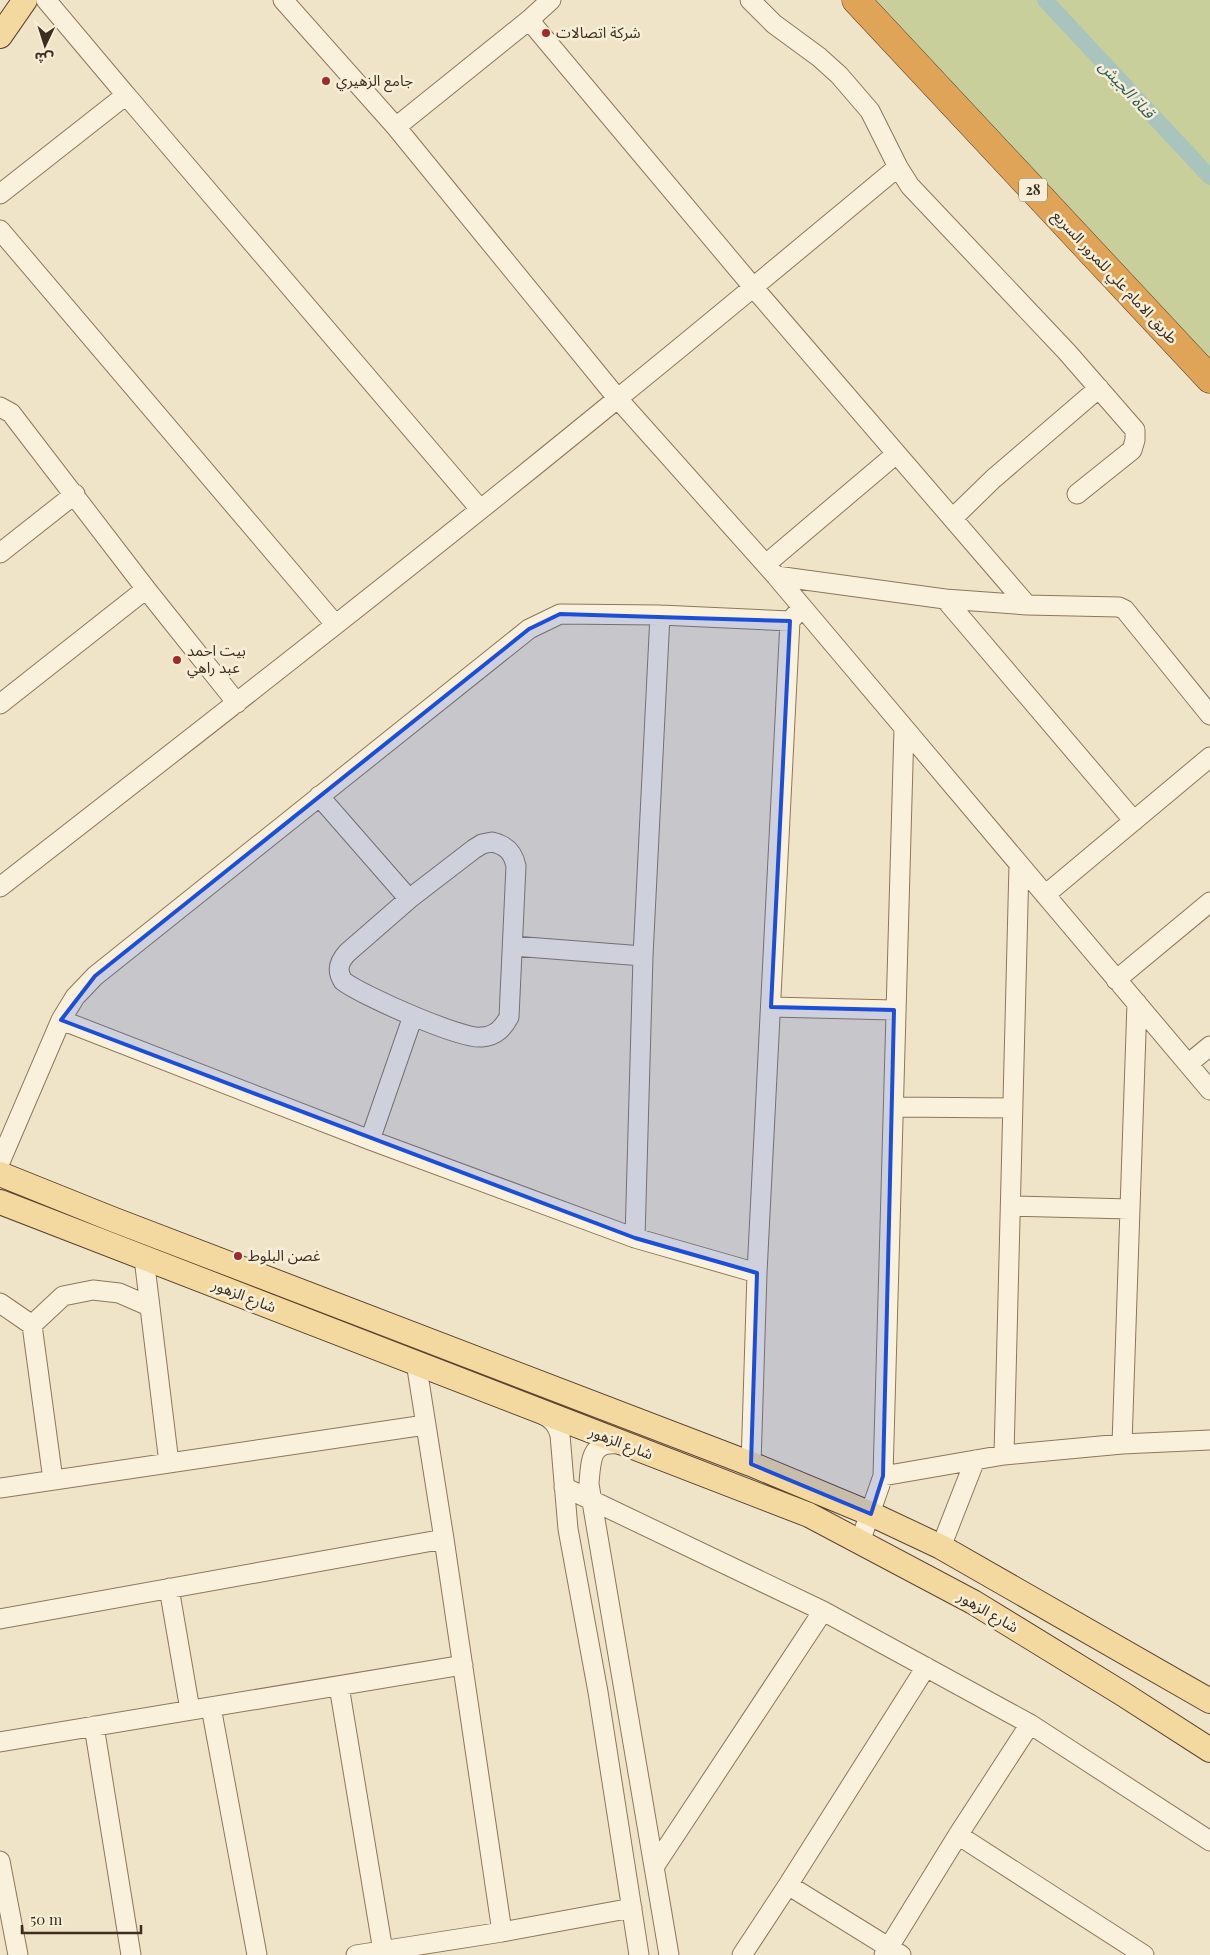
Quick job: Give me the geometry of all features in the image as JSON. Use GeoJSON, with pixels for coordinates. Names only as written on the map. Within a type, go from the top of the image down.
{"type":"FeatureCollection","features":[{"type":"Feature","properties":{"kind":"highway","name":"طريق الامام علي للمرور السريع"},"geometry":{"type":"LineString","coordinates":[[856,0],[1210,379]]}},
{"type":"Feature","properties":{"kind":"main road"},"geometry":{"type":"LineString","coordinates":[[0,36],[25,0]]}},
{"type":"Feature","properties":{"kind":"main road","name":"شارع الزهور"},"geometry":{"type":"LineString","coordinates":[[0,1174],[751,1464],[870,1514],[940,1547],[1210,1702]]}},
{"type":"Feature","properties":{"kind":"main road","name":"شارع الزهور"},"geometry":{"type":"LineString","coordinates":[[0,1202],[809,1516],[973,1602],[1210,1750]]}},
{"type":"Feature","properties":{"kind":"street"},"geometry":{"type":"LineString","coordinates":[[46,0],[480,509]]}},
{"type":"Feature","properties":{"kind":"street"},"geometry":{"type":"LineString","coordinates":[[283,0],[396,127],[618,399],[771,570],[796,614],[904,728],[1210,1090]]}},
{"type":"Feature","properties":{"kind":"street"},"geometry":{"type":"LineString","coordinates":[[396,127],[529,20],[551,0]]}},
{"type":"Feature","properties":{"kind":"street"},"geometry":{"type":"LineString","coordinates":[[750,0],[774,24],[819,57],[839,75],[870,112],[898,167],[910,186],[1060,344],[1135,430],[1132,450],[1077,494]]}},
{"type":"Feature","properties":{"kind":"street"},"geometry":{"type":"LineString","coordinates":[[529,20],[753,287],[1027,606]]}},
{"type":"Feature","properties":{"kind":"street"},"geometry":{"type":"LineString","coordinates":[[0,194],[126,95]]}},
{"type":"Feature","properties":{"kind":"street"},"geometry":{"type":"LineString","coordinates":[[0,887],[237,703],[618,399],[898,167]]}},
{"type":"Feature","properties":{"kind":"street"},"geometry":{"type":"LineString","coordinates":[[0,230],[336,624]]}},
{"type":"Feature","properties":{"kind":"street"},"geometry":{"type":"LineString","coordinates":[[953,518],[993,479],[1099,388]]}},
{"type":"Feature","properties":{"kind":"street"},"geometry":{"type":"LineString","coordinates":[[0,407],[11,413],[146,589],[237,703]]}},
{"type":"Feature","properties":{"kind":"street"},"geometry":{"type":"LineString","coordinates":[[771,570],[896,454]]}},
{"type":"Feature","properties":{"kind":"street"},"geometry":{"type":"LineString","coordinates":[[0,552],[75,494]]}},
{"type":"Feature","properties":{"kind":"street"},"geometry":{"type":"LineString","coordinates":[[771,570],[945,599],[1027,606],[1118,607],[1126,610],[1210,715]]}},
{"type":"Feature","properties":{"kind":"street"},"geometry":{"type":"LineString","coordinates":[[0,704],[146,589]]}},
{"type":"Feature","properties":{"kind":"street"},"geometry":{"type":"LineString","coordinates":[[945,599],[1134,821]]}},
{"type":"Feature","properties":{"kind":"street"},"geometry":{"type":"LineString","coordinates":[[0,1162],[61,1020],[75,997],[95,976],[529,629],[560,614],[796,614]]}},
{"type":"Feature","properties":{"kind":"street"},"geometry":{"type":"LineString","coordinates":[[751,1464],[757,1273],[770,1007],[796,614]]}},
{"type":"Feature","properties":{"kind":"street"},"geometry":{"type":"LineString","coordinates":[[635,1238],[643,956],[660,615]]}},
{"type":"Feature","properties":{"kind":"street"},"geometry":{"type":"LineString","coordinates":[[860,1542],[883,1476],[894,1107],[894,1010],[904,728]]}},
{"type":"Feature","properties":{"kind":"street"},"geometry":{"type":"LineString","coordinates":[[1045,895],[1210,757]]}},
{"type":"Feature","properties":{"kind":"street"},"geometry":{"type":"LineString","coordinates":[[318,796],[409,900]]}},
{"type":"Feature","properties":{"kind":"street"},"geometry":{"type":"LineString","coordinates":[[492,842],[502,844],[509,850],[516,866],[513,946],[509,1017],[502,1029],[482,1038],[471,1036],[413,1016],[348,985],[339,975],[340,962],[348,953],[409,900],[482,844],[492,842]]}},
{"type":"Feature","properties":{"kind":"street"},"geometry":{"type":"LineString","coordinates":[[1004,1455],[1019,865]]}},
{"type":"Feature","properties":{"kind":"street"},"geometry":{"type":"LineString","coordinates":[[1116,980],[1210,902]]}},
{"type":"Feature","properties":{"kind":"street"},"geometry":{"type":"LineString","coordinates":[[513,946],[643,956]]}},
{"type":"Feature","properties":{"kind":"street"},"geometry":{"type":"LineString","coordinates":[[1122,1444],[1137,1004]]}},
{"type":"Feature","properties":{"kind":"street"},"geometry":{"type":"LineString","coordinates":[[770,1007],[894,1010]]}},
{"type":"Feature","properties":{"kind":"street"},"geometry":{"type":"LineString","coordinates":[[370,1140],[413,1016]]}},
{"type":"Feature","properties":{"kind":"street"},"geometry":{"type":"LineString","coordinates":[[61,1020],[370,1140],[635,1238],[757,1273]]}},
{"type":"Feature","properties":{"kind":"street"},"geometry":{"type":"LineString","coordinates":[[1188,1064],[1210,1046]]}},
{"type":"Feature","properties":{"kind":"street"},"geometry":{"type":"LineString","coordinates":[[894,1107],[1012,1108]]}},
{"type":"Feature","properties":{"kind":"street"},"geometry":{"type":"LineString","coordinates":[[1011,1206],[1130,1209]]}},
{"type":"Feature","properties":{"kind":"street"},"geometry":{"type":"LineString","coordinates":[[144,1258],[169,1463]]}},
{"type":"Feature","properties":{"kind":"street"},"geometry":{"type":"LineString","coordinates":[[32,1325],[62,1296],[93,1290],[119,1293],[149,1306]]}},
{"type":"Feature","properties":{"kind":"street"},"geometry":{"type":"LineString","coordinates":[[0,1303],[32,1325],[53,1480]]}},
{"type":"Feature","properties":{"kind":"street"},"geometry":{"type":"LineString","coordinates":[[416,1362],[502,1932]]}},
{"type":"Feature","properties":{"kind":"street"},"geometry":{"type":"LineString","coordinates":[[535,1410],[558,1425],[560,1435],[568,1529],[598,1692],[639,1955]]}},
{"type":"Feature","properties":{"kind":"street"},"geometry":{"type":"LineString","coordinates":[[0,1488],[425,1425]]}},
{"type":"Feature","properties":{"kind":"street"},"geometry":{"type":"LineString","coordinates":[[883,1476],[1004,1455],[1122,1444],[1210,1440]]}},
{"type":"Feature","properties":{"kind":"street"},"geometry":{"type":"LineString","coordinates":[[630,1446],[612,1443],[598,1447],[590,1465],[589,1484],[669,1955]]}},
{"type":"Feature","properties":{"kind":"street"},"geometry":{"type":"LineString","coordinates":[[940,1547],[975,1460]]}},
{"type":"Feature","properties":{"kind":"street"},"geometry":{"type":"LineString","coordinates":[[564,1487],[823,1610],[1030,1724],[1210,1841]]}},
{"type":"Feature","properties":{"kind":"street"},"geometry":{"type":"LineString","coordinates":[[0,1619],[444,1539]]}},
{"type":"Feature","properties":{"kind":"street"},"geometry":{"type":"LineString","coordinates":[[170,1588],[190,1710]]}},
{"type":"Feature","properties":{"kind":"street"},"geometry":{"type":"LineString","coordinates":[[654,1867],[823,1610]]}},
{"type":"Feature","properties":{"kind":"street"},"geometry":{"type":"LineString","coordinates":[[0,1742],[463,1665]]}},
{"type":"Feature","properties":{"kind":"street"},"geometry":{"type":"LineString","coordinates":[[742,1955],[926,1668]]}},
{"type":"Feature","properties":{"kind":"street"},"geometry":{"type":"LineString","coordinates":[[339,1686],[383,1951]]}},
{"type":"Feature","properties":{"kind":"street"},"geometry":{"type":"LineString","coordinates":[[211,1707],[257,1955]]}},
{"type":"Feature","properties":{"kind":"street"},"geometry":{"type":"LineString","coordinates":[[788,1885],[891,1952],[958,1835],[1030,1724]]}},
{"type":"Feature","properties":{"kind":"street"},"geometry":{"type":"LineString","coordinates":[[94,1726],[131,1955]]}},
{"type":"Feature","properties":{"kind":"street"},"geometry":{"type":"LineString","coordinates":[[958,1835],[1144,1955]]}},
{"type":"Feature","properties":{"kind":"street"},"geometry":{"type":"LineString","coordinates":[[0,1861],[18,1955]]}},
{"type":"Feature","properties":{"kind":"street"},"geometry":{"type":"LineString","coordinates":[[356,1955],[502,1932],[632,1908]]}},
{"type":"Feature","properties":{"kind":"highlighted area"},"geometry":{"type":"Polygon","coordinates":[[[560,614],[790,621],[771,1007],[894,1010],[883,1476],[871,1514],[751,1464],[757,1273],[635,1238],[61,1020],[95,976],[529,629],[560,614]]]}},
{"type":"Feature","properties":{"kind":"green space"},"geometry":{"type":"Polygon","coordinates":[[[863,0],[1210,0],[1210,371],[863,0]]]}},
{"type":"Feature","properties":{"kind":"waterway","name":"قناة الجيش"},"geometry":{"type":"LineString","coordinates":[[1045,0],[1210,177]]}},
{"type":"Feature","properties":{"kind":"place","name":"شركة اتصالات"},"geometry":{"type":"Point","coordinates":[546,33]}},
{"type":"Feature","properties":{"kind":"place","name":"جامع الزهيري"},"geometry":{"type":"Point","coordinates":[326,81]}},
{"type":"Feature","properties":{"kind":"place","name":"بيت احمد عبد راهي"},"geometry":{"type":"Point","coordinates":[177,660]}},
{"type":"Feature","properties":{"kind":"place","name":"غصن البلوط"},"geometry":{"type":"Point","coordinates":[238,1256]}}]}
